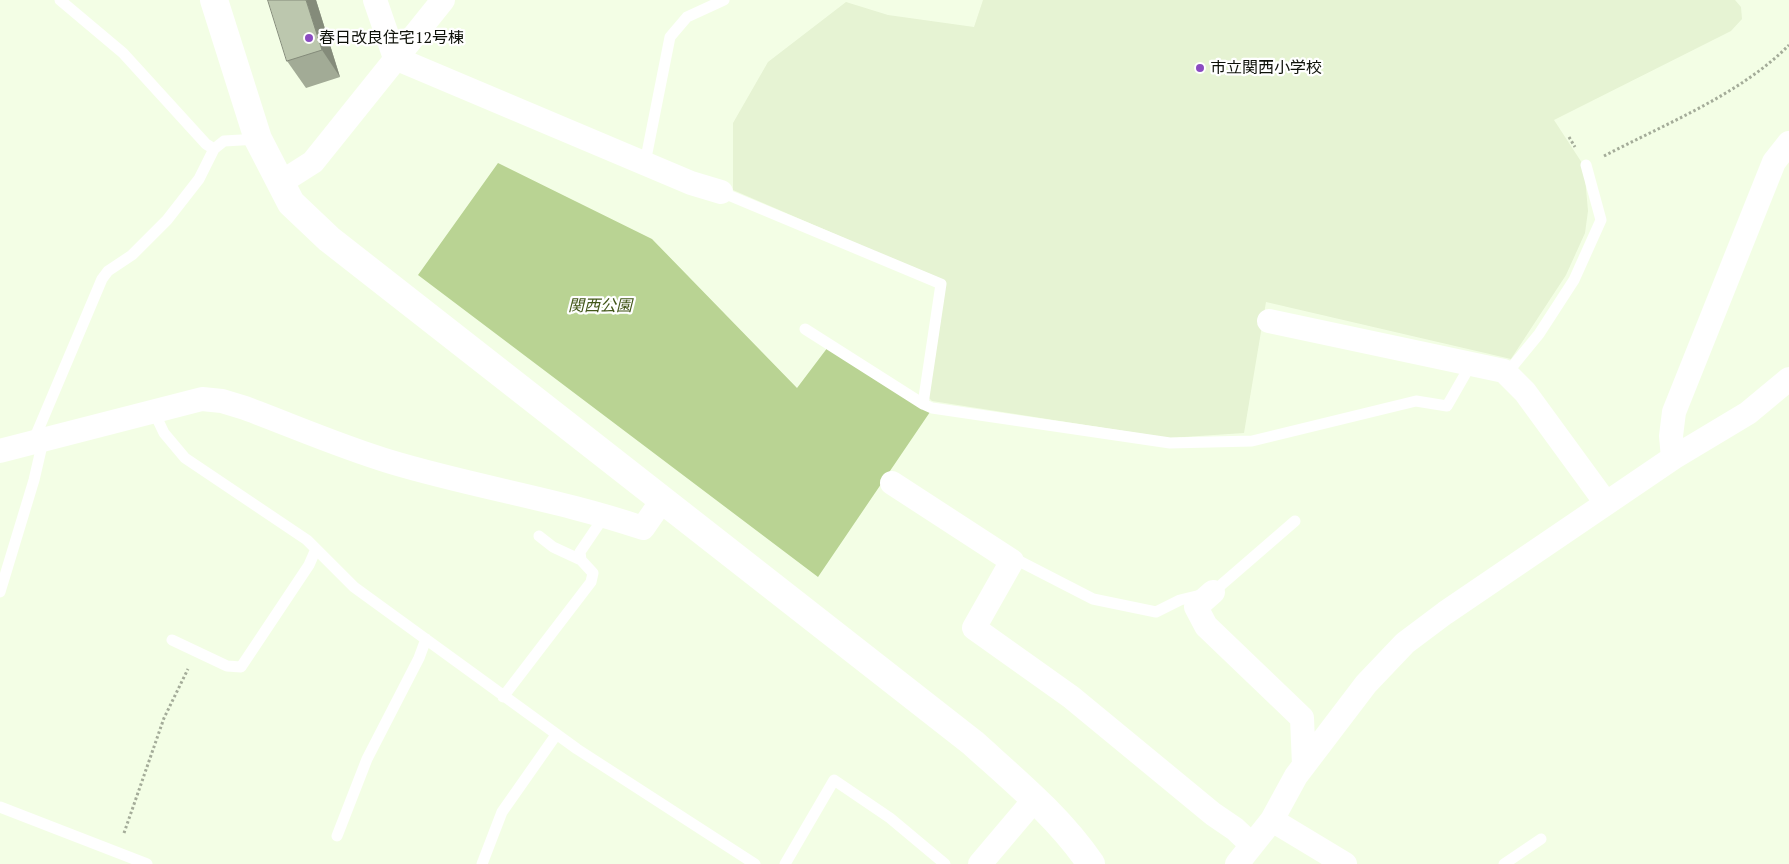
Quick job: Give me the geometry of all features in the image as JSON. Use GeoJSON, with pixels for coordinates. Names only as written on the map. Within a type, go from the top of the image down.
{"type":"FeatureCollection","features":[{"type":"Feature","properties":{"kind":"street"},"geometry":{"type":"LineString","coordinates":[[214,0],[258,139],[291,203],[329,239],[973,743],[1035,799],[1073,837],[1091,864]]}},
{"type":"Feature","properties":{"kind":"street"},"geometry":{"type":"LineString","coordinates":[[375,0],[395,58],[691,183],[720,192]]}},
{"type":"Feature","properties":{"kind":"street"},"geometry":{"type":"LineString","coordinates":[[280,184],[314,162],[443,0]]}},
{"type":"Feature","properties":{"kind":"street"},"geometry":{"type":"LineString","coordinates":[[1673,458],[1671,436],[1674,412],[1774,162],[1789,143]]}},
{"type":"Feature","properties":{"kind":"street"},"geometry":{"type":"LineString","coordinates":[[1268,321],[1506,373],[1525,392],[1606,503]]}},
{"type":"Feature","properties":{"kind":"street"},"geometry":{"type":"LineString","coordinates":[[1237,864],[1272,820],[1304,765],[1366,684],[1405,644],[1445,613],[1673,458],[1748,414],[1789,379]]}},
{"type":"Feature","properties":{"kind":"street"},"geometry":{"type":"LineString","coordinates":[[0,452],[202,399],[222,400],[389,461],[486,487],[604,514],[643,528],[663,499]]}},
{"type":"Feature","properties":{"kind":"street"},"geometry":{"type":"LineString","coordinates":[[892,483],[1012,561],[974,628],[1070,697],[1213,814],[1235,829],[1252,845]]}},
{"type":"Feature","properties":{"kind":"street"},"geometry":{"type":"LineString","coordinates":[[1214,592],[1196,607],[1206,626],[1302,718],[1304,765]]}},
{"type":"Feature","properties":{"kind":"street"},"geometry":{"type":"LineString","coordinates":[[980,864],[1035,799]]}},
{"type":"Feature","properties":{"kind":"street"},"geometry":{"type":"LineString","coordinates":[[1272,820],[1345,864]]}},
{"type":"Feature","properties":{"kind":"lane"},"geometry":{"type":"LineString","coordinates":[[60,0],[122,53],[206,144],[214,149]]}},
{"type":"Feature","properties":{"kind":"lane"},"geometry":{"type":"LineString","coordinates":[[645,163],[670,38],[687,17],[724,0]]}},
{"type":"Feature","properties":{"kind":"lane"},"geometry":{"type":"LineString","coordinates":[[0,592],[34,480],[38,442],[102,279],[108,272],[132,255],[167,220],[198,179],[214,149],[224,141],[258,139]]}},
{"type":"Feature","properties":{"kind":"lane"},"geometry":{"type":"LineString","coordinates":[[1506,373],[1539,334],[1574,280],[1601,220],[1586,165]]}},
{"type":"Feature","properties":{"kind":"lane"},"geometry":{"type":"LineString","coordinates":[[720,192],[941,284],[923,404]]}},
{"type":"Feature","properties":{"kind":"lane"},"geometry":{"type":"LineString","coordinates":[[805,329],[932,408],[1170,442],[1252,441],[1416,401],[1447,406],[1470,364]]}},
{"type":"Feature","properties":{"kind":"lane"},"geometry":{"type":"LineString","coordinates":[[154,412],[164,433],[185,458],[307,540],[354,586],[556,735],[755,864]]}},
{"type":"Feature","properties":{"kind":"lane"},"geometry":{"type":"LineString","coordinates":[[581,560],[580,552],[600,524],[604,514]]}},
{"type":"Feature","properties":{"kind":"lane"},"geometry":{"type":"LineString","coordinates":[[1012,561],[1021,562],[1094,599],[1156,612],[1180,600],[1214,592],[1295,521]]}},
{"type":"Feature","properties":{"kind":"lane"},"geometry":{"type":"LineString","coordinates":[[503,697],[591,582],[593,573],[581,560],[553,547],[539,536]]}},
{"type":"Feature","properties":{"kind":"lane"},"geometry":{"type":"LineString","coordinates":[[172,640],[234,668],[241,667],[309,565],[316,549]]}},
{"type":"Feature","properties":{"kind":"lane"},"geometry":{"type":"LineString","coordinates":[[337,836],[367,759],[419,658],[426,640]]}},
{"type":"Feature","properties":{"kind":"lane"},"geometry":{"type":"LineString","coordinates":[[482,864],[502,812],[556,735]]}},
{"type":"Feature","properties":{"kind":"lane"},"geometry":{"type":"LineString","coordinates":[[785,864],[834,780],[890,818],[944,864]]}},
{"type":"Feature","properties":{"kind":"lane"},"geometry":{"type":"LineString","coordinates":[[0,807],[117,853],[132,861],[148,864]]}},
{"type":"Feature","properties":{"kind":"lane"},"geometry":{"type":"LineString","coordinates":[[1504,864],[1541,839]]}},
{"type":"Feature","properties":{"kind":"path"},"geometry":{"type":"LineString","coordinates":[[1569,137],[1586,165],[1726,92],[1778,56],[1789,46]]}},
{"type":"Feature","properties":{"kind":"path"},"geometry":{"type":"LineString","coordinates":[[117,853],[164,718],[196,652]]}},
{"type":"Feature","properties":{"kind":"shaded area"},"geometry":{"type":"Polygon","coordinates":[[[983,0],[1735,0],[1741,7],[1742,19],[1731,31],[1554,120],[1584,166],[1588,211],[1585,233],[1566,275],[1511,359],[1266,302],[1244,433],[1169,438],[932,401],[929,398],[946,282],[733,190],[733,123],[768,62],[846,2],[888,15],[974,27],[983,0]]]}},
{"type":"Feature","properties":{"kind":"green space","name":"関西公園"},"geometry":{"type":"Polygon","coordinates":[[[498,163],[652,239],[797,388],[828,347],[930,412],[818,577],[418,275],[498,163]]]}},
{"type":"Feature","properties":{"kind":"building"},"geometry":{"type":"Polygon","coordinates":[[[268,0],[306,0],[322,50],[287,61],[268,0]]]}},
{"type":"Feature","properties":{"kind":"place","name":"春日改良住宅12号棟"},"geometry":{"type":"Point","coordinates":[309,38]}},
{"type":"Feature","properties":{"kind":"place","name":"市立関西小学校"},"geometry":{"type":"Point","coordinates":[1200,68]}}]}
